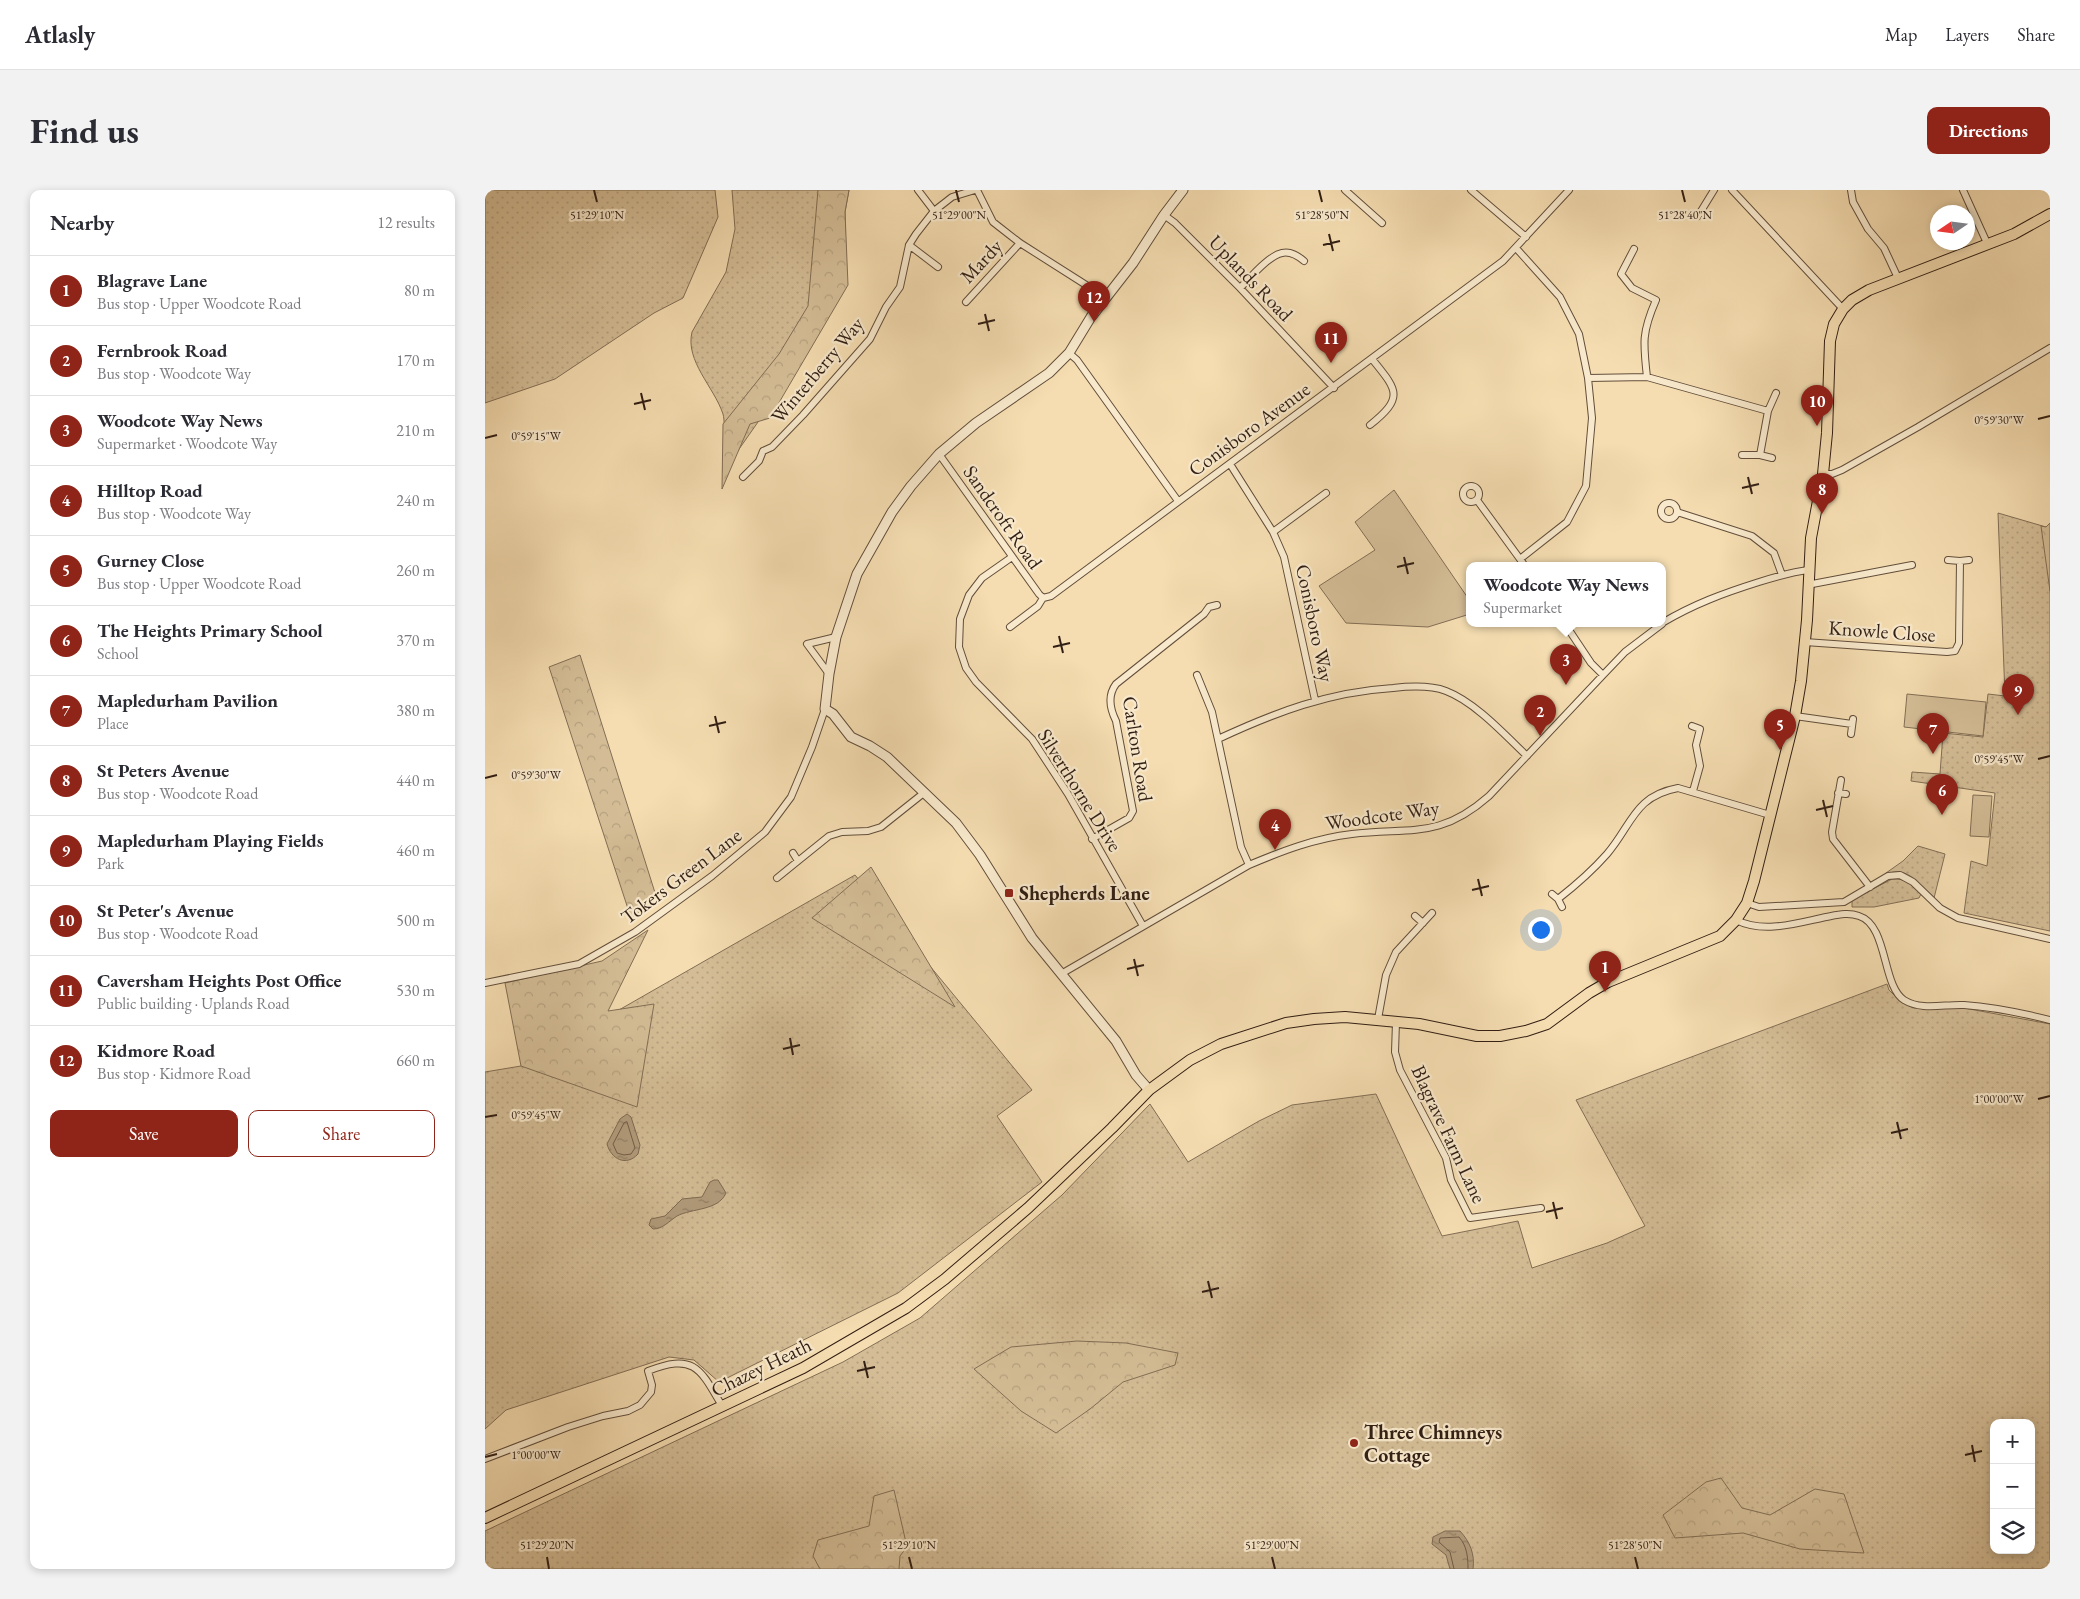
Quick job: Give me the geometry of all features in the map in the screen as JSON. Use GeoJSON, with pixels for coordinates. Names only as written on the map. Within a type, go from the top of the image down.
{"type":"FeatureCollection","features":[{"type":"Feature","properties":{"kind":"main road"},"geometry":{"type":"LineString","coordinates":[[1843,309],[1860,295],[1898,278],[2014,234],[2050,214]]}},
{"type":"Feature","properties":{"kind":"main road","name":"Chazey Heath"},"geometry":{"type":"LineString","coordinates":[[485,1518],[803,1368],[906,1308],[959,1267],[1028,1208],[1113,1128],[1149,1090],[1190,1060],[1221,1044],[1286,1023],[1345,1017],[1419,1024],[1477,1036],[1500,1036],[1526,1032],[1547,1024],[1589,993],[1608,982],[1720,936],[1737,920],[1747,903],[1795,716],[1805,642],[1811,538],[1823,474],[1827,433],[1830,342],[1834,324],[1843,309]]}},
{"type":"Feature","properties":{"kind":"street"},"geometry":{"type":"LineString","coordinates":[[918,190],[934,211]]}},
{"type":"Feature","properties":{"kind":"street"},"geometry":{"type":"LineString","coordinates":[[976,190],[993,222],[1020,243],[1105,297]]}},
{"type":"Feature","properties":{"kind":"street","name":"Winterberry Way"},"geometry":{"type":"LineString","coordinates":[[743,477],[759,461],[763,451],[772,447],[803,415],[870,339],[886,307],[900,287],[909,246],[934,211],[952,197],[976,190]]}},
{"type":"Feature","properties":{"kind":"street"},"geometry":{"type":"LineString","coordinates":[[1149,1090],[1137,1075],[1116,1041],[1032,938],[980,855],[955,822],[887,757],[851,737],[833,714],[825,709],[836,637],[857,574],[892,512],[911,486],[939,454],[976,423],[1049,373],[1069,353],[1105,297],[1133,263],[1164,215],[1183,190]]}},
{"type":"Feature","properties":{"kind":"street"},"geometry":{"type":"LineString","coordinates":[[1345,190],[1382,223]]}},
{"type":"Feature","properties":{"kind":"street"},"geometry":{"type":"LineString","coordinates":[[1471,190],[1526,237]]}},
{"type":"Feature","properties":{"kind":"street","name":"Conisboro Avenue"},"geometry":{"type":"LineString","coordinates":[[1010,627],[1038,606],[1043,598],[1051,596],[1503,261],[1569,190]]}},
{"type":"Feature","properties":{"kind":"street"},"geometry":{"type":"LineString","coordinates":[[1698,216],[1714,190]]}},
{"type":"Feature","properties":{"kind":"street"},"geometry":{"type":"LineString","coordinates":[[1732,190],[1843,309]]}},
{"type":"Feature","properties":{"kind":"street"},"geometry":{"type":"LineString","coordinates":[[1851,190],[1853,202],[1868,229],[1884,248],[1898,278]]}},
{"type":"Feature","properties":{"kind":"street"},"geometry":{"type":"LineString","coordinates":[[1963,190],[1987,244]]}},
{"type":"Feature","properties":{"kind":"street","name":"Uplands Road"},"geometry":{"type":"LineString","coordinates":[[1164,215],[1175,223],[1240,288],[1334,388]]}},
{"type":"Feature","properties":{"kind":"street","name":"Mardy"},"geometry":{"type":"LineString","coordinates":[[966,302],[1020,243]]}},
{"type":"Feature","properties":{"kind":"street"},"geometry":{"type":"LineString","coordinates":[[909,246],[917,249],[938,267]]}},
{"type":"Feature","properties":{"kind":"street"},"geometry":{"type":"LineString","coordinates":[[1516,248],[1560,297],[1579,334],[1588,378],[1592,418],[1586,486],[1567,522],[1520,559]]}},
{"type":"Feature","properties":{"kind":"street"},"geometry":{"type":"LineString","coordinates":[[1634,249],[1621,274],[1632,288],[1656,300],[1646,323],[1644,336],[1647,377]]}},
{"type":"Feature","properties":{"kind":"street"},"geometry":{"type":"LineString","coordinates":[[1240,288],[1270,260],[1283,252],[1295,254],[1304,261]]}},
{"type":"Feature","properties":{"kind":"street"},"geometry":{"type":"LineString","coordinates":[[1823,474],[1832,474],[1842,470],[1917,428],[2050,348]]}},
{"type":"Feature","properties":{"kind":"street"},"geometry":{"type":"LineString","coordinates":[[1069,353],[1077,360],[1178,501]]}},
{"type":"Feature","properties":{"kind":"street"},"geometry":{"type":"LineString","coordinates":[[1370,425],[1387,412],[1394,392],[1391,383],[1372,359]]}},
{"type":"Feature","properties":{"kind":"street"},"geometry":{"type":"LineString","coordinates":[[1588,378],[1647,377],[1768,411]]}},
{"type":"Feature","properties":{"kind":"street"},"geometry":{"type":"LineString","coordinates":[[1760,455],[1768,411],[1776,393]]}},
{"type":"Feature","properties":{"kind":"street","name":"Sandcroft Road"},"geometry":{"type":"LineString","coordinates":[[939,454],[1043,598]]}},
{"type":"Feature","properties":{"kind":"street"},"geometry":{"type":"LineString","coordinates":[[1742,455],[1760,455],[1771,458]]}},
{"type":"Feature","properties":{"kind":"street","name":"Conisboro Way"},"geometry":{"type":"LineString","coordinates":[[1230,464],[1273,532],[1282,553],[1296,606],[1315,700]]}},
{"type":"Feature","properties":{"kind":"street"},"geometry":{"type":"LineString","coordinates":[[1273,532],[1325,493]]}},
{"type":"Feature","properties":{"kind":"street"},"geometry":{"type":"LineString","coordinates":[[1477,500],[1522,562]]}},
{"type":"Feature","properties":{"kind":"street"},"geometry":{"type":"LineString","coordinates":[[1677,512],[1752,536],[1774,553],[1782,575]]}},
{"type":"Feature","properties":{"kind":"street","name":"Silverthorne Drive"},"geometry":{"type":"LineString","coordinates":[[1012,557],[982,578],[969,595],[960,619],[959,647],[966,668],[976,682],[1032,739],[1068,794],[1143,926]]}},
{"type":"Feature","properties":{"kind":"street"},"geometry":{"type":"LineString","coordinates":[[1948,560],[1969,560]]}},
{"type":"Feature","properties":{"kind":"street","name":"Knowle Close"},"geometry":{"type":"LineString","coordinates":[[1805,642],[1955,651],[1959,644],[1960,561]]}},
{"type":"Feature","properties":{"kind":"street"},"geometry":{"type":"LineString","coordinates":[[1807,584],[1912,565]]}},
{"type":"Feature","properties":{"kind":"street","name":"Woodcote Way"},"geometry":{"type":"LineString","coordinates":[[1666,621],[1689,607],[1782,575],[1808,570]]}},
{"type":"Feature","properties":{"kind":"street","name":"Carlton Road"},"geometry":{"type":"LineString","coordinates":[[1093,839],[1129,818],[1133,811],[1116,721],[1110,708],[1111,690],[1204,614],[1209,607],[1217,605]]}},
{"type":"Feature","properties":{"kind":"street"},"geometry":{"type":"LineString","coordinates":[[1567,627],[1591,663],[1603,675]]}},
{"type":"Feature","properties":{"kind":"street","name":"Woodcote Way"},"geometry":{"type":"LineString","coordinates":[[1061,974],[1249,865],[1279,852],[1323,839],[1352,834],[1420,831],[1449,823],[1472,811],[1625,652],[1658,627]]}},
{"type":"Feature","properties":{"kind":"street"},"geometry":{"type":"LineString","coordinates":[[829,674],[807,644],[836,637]]}},
{"type":"Feature","properties":{"kind":"street"},"geometry":{"type":"LineString","coordinates":[[1197,675],[1212,712],[1241,847],[1249,865]]}},
{"type":"Feature","properties":{"kind":"street"},"geometry":{"type":"LineString","coordinates":[[1218,739],[1266,717],[1315,700],[1363,690],[1416,686],[1447,691],[1478,710],[1527,756]]}},
{"type":"Feature","properties":{"kind":"street","name":"Tokers Green Lane"},"geometry":{"type":"LineString","coordinates":[[485,983],[579,964],[635,932],[712,876],[765,832],[791,797],[812,747],[825,709]]}},
{"type":"Feature","properties":{"kind":"street"},"geometry":{"type":"LineString","coordinates":[[1795,716],[1853,721],[1851,734]]}},
{"type":"Feature","properties":{"kind":"street"},"geometry":{"type":"LineString","coordinates":[[1692,726],[1703,730],[1696,745],[1700,766],[1693,791]]}},
{"type":"Feature","properties":{"kind":"street"},"geometry":{"type":"LineString","coordinates":[[1841,780],[1832,832],[1833,840],[1870,887]]}},
{"type":"Feature","properties":{"kind":"street"},"geometry":{"type":"LineString","coordinates":[[1558,899],[1583,879],[1608,853],[1639,808],[1649,798],[1664,790],[1678,788],[1693,791],[1770,815]]}},
{"type":"Feature","properties":{"kind":"street"},"geometry":{"type":"LineString","coordinates":[[777,878],[829,836],[843,832],[868,831],[881,827],[925,792]]}},
{"type":"Feature","properties":{"kind":"street"},"geometry":{"type":"LineString","coordinates":[[1838,793],[1846,794]]}},
{"type":"Feature","properties":{"kind":"street"},"geometry":{"type":"LineString","coordinates":[[793,853],[798,861]]}},
{"type":"Feature","properties":{"kind":"street"},"geometry":{"type":"LineString","coordinates":[[1747,903],[1759,908],[1844,902],[1892,875],[1905,876],[1940,908],[1958,918],[2050,939]]}},
{"type":"Feature","properties":{"kind":"street"},"geometry":{"type":"LineString","coordinates":[[1551,894],[1558,899],[1562,907]]}},
{"type":"Feature","properties":{"kind":"street"},"geometry":{"type":"LineString","coordinates":[[1843,914],[1844,902]]}},
{"type":"Feature","properties":{"kind":"street"},"geometry":{"type":"LineString","coordinates":[[1378,1019],[1386,975],[1396,952],[1432,913]]}},
{"type":"Feature","properties":{"kind":"street"},"geometry":{"type":"LineString","coordinates":[[1737,920],[1755,927],[1788,925],[1843,914],[1857,915],[1868,920],[1879,940],[1892,984],[1896,992],[1906,1001],[1931,1007],[1962,1005],[1991,1008],[2050,1020]]}},
{"type":"Feature","properties":{"kind":"street"},"geometry":{"type":"LineString","coordinates":[[1415,916],[1423,923]]}},
{"type":"Feature","properties":{"kind":"street","name":"Blagrave Farm Lane"},"geometry":{"type":"LineString","coordinates":[[1396,1022],[1395,1052],[1400,1070],[1446,1158],[1451,1180],[1470,1218],[1541,1208]]}},
{"type":"Feature","properties":{"kind":"street"},"geometry":{"type":"LineString","coordinates":[[485,1459],[568,1427],[603,1416],[628,1411],[640,1405],[651,1392],[652,1385],[648,1371],[667,1364],[679,1362],[689,1365],[700,1372],[722,1406]]}},
{"type":"Feature","properties":{"kind":"green space"},"geometry":{"type":"Polygon","coordinates":[[[485,190],[715,190],[718,217],[683,298],[654,313],[555,379],[485,403],[485,190]]]}},
{"type":"Feature","properties":{"kind":"green space"},"geometry":{"type":"Polygon","coordinates":[[[732,190],[849,190],[845,212],[846,260],[765,412],[723,472],[723,414],[696,364],[691,343],[692,332],[726,272],[735,229],[732,190]]]}},
{"type":"Feature","properties":{"kind":"green space"},"geometry":{"type":"Polygon","coordinates":[[[818,190],[849,190],[845,212],[848,285],[770,418],[750,424],[722,489],[723,424],[779,354],[808,306],[818,190]]]}},
{"type":"Feature","properties":{"kind":"green space"},"geometry":{"type":"Polygon","coordinates":[[[1394,490],[1466,595],[1466,615],[1428,627],[1346,623],[1319,586],[1375,550],[1355,522],[1394,490]]]}},
{"type":"Feature","properties":{"kind":"green space"},"geometry":{"type":"Polygon","coordinates":[[[1998,513],[2046,527],[2050,523],[2050,931],[1964,913],[1971,861],[1987,866],[1995,793],[1911,781],[1912,772],[1940,774],[1943,733],[1983,737],[1988,694],[2005,696],[1998,513]]]}},
{"type":"Feature","properties":{"kind":"green space"},"geometry":{"type":"Polygon","coordinates":[[[2050,523],[2050,591],[2041,526],[2046,527],[2050,523]]]}},
{"type":"Feature","properties":{"kind":"green space"},"geometry":{"type":"Polygon","coordinates":[[[580,655],[657,899],[631,918],[549,667],[580,655]]]}},
{"type":"Feature","properties":{"kind":"green space"},"geometry":{"type":"Polygon","coordinates":[[[1907,694],[1986,702],[1983,736],[1904,727],[1907,694]]]}},
{"type":"Feature","properties":{"kind":"green space"},"geometry":{"type":"Polygon","coordinates":[[[1973,795],[1992,796],[1989,837],[1970,836],[1973,795]]]}},
{"type":"Feature","properties":{"kind":"green space"},"geometry":{"type":"Polygon","coordinates":[[[1918,846],[1945,854],[1934,898],[1908,874],[1902,872],[1886,873],[1903,861],[1918,846]]]}},
{"type":"Feature","properties":{"kind":"green space"},"geometry":{"type":"Polygon","coordinates":[[[871,867],[955,1007],[812,918],[871,867]]]}},
{"type":"Feature","properties":{"kind":"green space"},"geometry":{"type":"Polygon","coordinates":[[[855,875],[1032,1090],[997,1116],[1042,1182],[898,1293],[719,1382],[694,1360],[669,1357],[506,1410],[485,1429],[485,1072],[521,1066],[855,875]]]}},
{"type":"Feature","properties":{"kind":"green space"},"geometry":{"type":"Polygon","coordinates":[[[1892,879],[1908,883],[1921,894],[1919,898],[1874,907],[1852,907],[1852,900],[1892,879]]]}},
{"type":"Feature","properties":{"kind":"green space"},"geometry":{"type":"Polygon","coordinates":[[[648,930],[608,1011],[654,1004],[637,1107],[521,1066],[505,983],[602,961],[648,930]]]}},
{"type":"Feature","properties":{"kind":"green space"},"geometry":{"type":"Polygon","coordinates":[[[1887,984],[1889,990],[1901,1002],[1914,1008],[1964,1008],[2050,1024],[2050,1569],[485,1569],[485,1531],[843,1362],[920,1318],[1062,1195],[1150,1104],[1188,1162],[1259,1121],[1292,1105],[1376,1094],[1442,1236],[1518,1221],[1532,1268],[1607,1243],[1645,1226],[1576,1100],[1887,984]]]}},
{"type":"Feature","properties":{"kind":"green space"},"geometry":{"type":"Polygon","coordinates":[[[1077,1341],[1126,1343],[1178,1353],[1175,1365],[1123,1382],[1056,1433],[1021,1411],[974,1369],[1011,1347],[1077,1341]]]}},
{"type":"Feature","properties":{"kind":"green space"},"geometry":{"type":"Polygon","coordinates":[[[1721,1478],[1742,1508],[1770,1515],[1815,1489],[1844,1494],[1864,1553],[1800,1549],[1743,1533],[1675,1538],[1663,1515],[1706,1482],[1721,1478]]]}},
{"type":"Feature","properties":{"kind":"green space"},"geometry":{"type":"Polygon","coordinates":[[[894,1490],[907,1547],[900,1556],[899,1569],[820,1569],[813,1556],[818,1540],[869,1526],[874,1496],[894,1490]]]}},
{"type":"Feature","properties":{"kind":"water"},"geometry":{"type":"Polygon","coordinates":[[[627,1114],[631,1117],[640,1145],[638,1154],[624,1161],[619,1160],[612,1154],[607,1144],[620,1119],[627,1114]]]}},
{"type":"Feature","properties":{"kind":"water"},"geometry":{"type":"Polygon","coordinates":[[[718,1180],[726,1193],[717,1203],[683,1213],[660,1228],[653,1229],[649,1225],[651,1219],[665,1216],[682,1199],[702,1197],[710,1182],[718,1180]]]}},
{"type":"Feature","properties":{"kind":"water"},"geometry":{"type":"Polygon","coordinates":[[[1445,1531],[1460,1531],[1464,1535],[1472,1553],[1473,1569],[1450,1569],[1446,1555],[1432,1544],[1433,1537],[1445,1531]]]}},
{"type":"Feature","properties":{"kind":"place","name":"Kidmore Road"},"geometry":{"type":"Point","coordinates":[1094,322]}},
{"type":"Feature","properties":{"kind":"place","name":"Caversham Heights Post Office"},"geometry":{"type":"Point","coordinates":[1331,363]}},
{"type":"Feature","properties":{"kind":"place","name":"St Peter's Avenue"},"geometry":{"type":"Point","coordinates":[1817,426]}},
{"type":"Feature","properties":{"kind":"place","name":"St Peters Avenue"},"geometry":{"type":"Point","coordinates":[1822,514]}},
{"type":"Feature","properties":{"kind":"place","name":"Woodcote Way News"},"geometry":{"type":"Point","coordinates":[1566,685]}},
{"type":"Feature","properties":{"kind":"place","name":"Mapledurham Playing Fields"},"geometry":{"type":"Point","coordinates":[2018,715]}},
{"type":"Feature","properties":{"kind":"place","name":"Fernbrook Road"},"geometry":{"type":"Point","coordinates":[1540,736]}},
{"type":"Feature","properties":{"kind":"place","name":"Gurney Close"},"geometry":{"type":"Point","coordinates":[1780,750]}},
{"type":"Feature","properties":{"kind":"place","name":"Mapledurham Pavilion"},"geometry":{"type":"Point","coordinates":[1933,754]}},
{"type":"Feature","properties":{"kind":"place","name":"The Heights Primary School"},"geometry":{"type":"Point","coordinates":[1942,815]}},
{"type":"Feature","properties":{"kind":"place","name":"Hilltop Road"},"geometry":{"type":"Point","coordinates":[1275,850]}},
{"type":"Feature","properties":{"kind":"place","name":"Shepherds Lane"},"geometry":{"type":"Point","coordinates":[1009,893]}},
{"type":"Feature","properties":{"kind":"place","name":"Blagrave Lane"},"geometry":{"type":"Point","coordinates":[1605,992]}},
{"type":"Feature","properties":{"kind":"place","name":"Three Chimneys Cottage"},"geometry":{"type":"Point","coordinates":[1354,1443]}}]}
